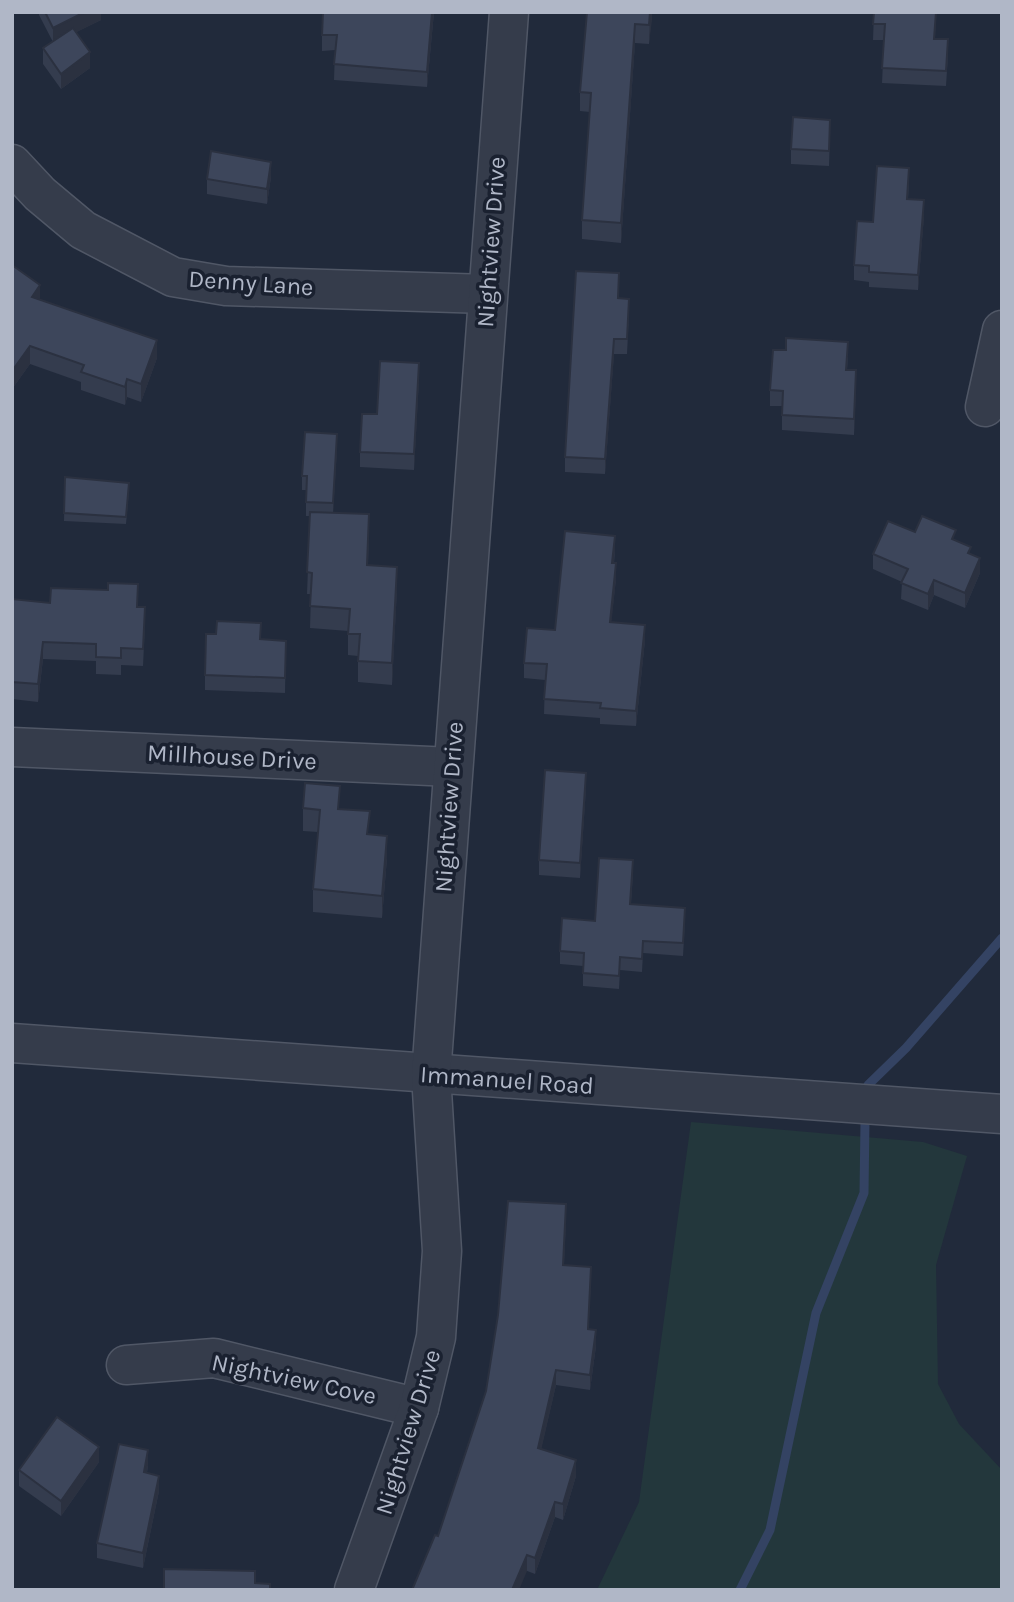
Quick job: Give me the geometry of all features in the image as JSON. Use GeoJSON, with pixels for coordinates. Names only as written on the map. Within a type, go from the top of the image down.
{"type":"FeatureCollection","features":[{"type":"Feature","properties":{"kind":"street","name":"Nightview Drive"},"geometry":{"type":"LineString","coordinates":[[354,1590],[419,1408],[436,1338],[442,1251],[431,1075],[486,294],[509,12]]}},
{"type":"Feature","properties":{"kind":"street","name":"Denny Lane"},"geometry":{"type":"LineString","coordinates":[[12,164],[40,194],[83,230],[173,277],[226,286],[486,294]]}},
{"type":"Feature","properties":{"kind":"street"},"geometry":{"type":"LineString","coordinates":[[985,407],[1002,330]]}},
{"type":"Feature","properties":{"kind":"street","name":"Millhouse Drive"},"geometry":{"type":"LineString","coordinates":[[12,747],[452,767]]}},
{"type":"Feature","properties":{"kind":"street","name":"Immanuel Road"},"geometry":{"type":"LineString","coordinates":[[12,1043],[1002,1114]]}},
{"type":"Feature","properties":{"kind":"street","name":"Nightview Cove"},"geometry":{"type":"LineString","coordinates":[[126,1364],[214,1358],[419,1408]]}},
{"type":"Feature","properties":{"kind":"green space"},"geometry":{"type":"Polygon","coordinates":[[[691,1122],[923,1142],[967,1156],[936,1265],[938,1384],[959,1424],[1002,1470],[1002,1590],[597,1590],[639,1502],[691,1122]]]}},
{"type":"Feature","properties":{"kind":"building"},"geometry":{"type":"Polygon","coordinates":[[[45,12],[85,12],[53,28],[45,12]]]}},
{"type":"Feature","properties":{"kind":"building"},"geometry":{"type":"Polygon","coordinates":[[[323,12],[432,12],[427,72],[334,64],[337,35],[322,35],[323,12]]]}},
{"type":"Feature","properties":{"kind":"building"},"geometry":{"type":"Polygon","coordinates":[[[587,12],[650,12],[649,25],[635,24],[621,223],[582,220],[591,93],[580,92],[587,12]]]}},
{"type":"Feature","properties":{"kind":"building"},"geometry":{"type":"Polygon","coordinates":[[[874,12],[936,12],[934,39],[948,39],[946,71],[882,68],[885,24],[873,24],[874,12]]]}},
{"type":"Feature","properties":{"kind":"building"},"geometry":{"type":"Polygon","coordinates":[[[73,28],[90,52],[61,74],[43,48],[73,28]]]}},
{"type":"Feature","properties":{"kind":"building"},"geometry":{"type":"Polygon","coordinates":[[[793,117],[830,120],[829,151],[791,149],[793,117]]]}},
{"type":"Feature","properties":{"kind":"building"},"geometry":{"type":"Polygon","coordinates":[[[211,151],[271,162],[267,189],[207,179],[211,151]]]}},
{"type":"Feature","properties":{"kind":"building"},"geometry":{"type":"Polygon","coordinates":[[[877,166],[909,168],[907,199],[924,200],[918,275],[869,272],[869,266],[854,265],[857,221],[873,222],[877,166]]]}},
{"type":"Feature","properties":{"kind":"building"},"geometry":{"type":"Polygon","coordinates":[[[12,265],[40,285],[32,297],[157,340],[141,384],[127,379],[125,387],[81,372],[84,365],[30,346],[12,371],[12,265]]]}},
{"type":"Feature","properties":{"kind":"building"},"geometry":{"type":"Polygon","coordinates":[[[576,271],[619,273],[618,298],[629,299],[627,339],[614,339],[605,459],[565,457],[576,271]]]}},
{"type":"Feature","properties":{"kind":"building"},"geometry":{"type":"Polygon","coordinates":[[[786,338],[848,342],[846,370],[856,370],[854,419],[782,415],[783,391],[770,390],[773,350],[786,350],[786,338]]]}},
{"type":"Feature","properties":{"kind":"building"},"geometry":{"type":"Polygon","coordinates":[[[380,361],[419,363],[414,454],[360,452],[362,414],[377,414],[380,361]]]}},
{"type":"Feature","properties":{"kind":"building"},"geometry":{"type":"Polygon","coordinates":[[[305,432],[337,434],[333,503],[306,502],[307,476],[302,476],[305,432]]]}},
{"type":"Feature","properties":{"kind":"building"},"geometry":{"type":"Polygon","coordinates":[[[65,477],[129,483],[126,517],[64,513],[65,477]]]}},
{"type":"Feature","properties":{"kind":"building"},"geometry":{"type":"Polygon","coordinates":[[[310,512],[369,514],[367,565],[397,567],[392,663],[358,661],[360,634],[348,634],[350,609],[310,606],[312,573],[307,572],[310,512]]]}},
{"type":"Feature","properties":{"kind":"building"},"geometry":{"type":"Polygon","coordinates":[[[922,516],[956,530],[952,539],[971,547],[968,553],[980,558],[965,593],[934,580],[928,594],[901,583],[908,569],[873,554],[888,521],[915,532],[922,516]]]}},
{"type":"Feature","properties":{"kind":"building"},"geometry":{"type":"Polygon","coordinates":[[[565,531],[615,536],[612,563],[616,563],[610,622],[645,625],[636,711],[600,708],[601,703],[544,699],[547,664],[524,663],[527,628],[555,630],[565,531]]]}},
{"type":"Feature","properties":{"kind":"building"},"geometry":{"type":"Polygon","coordinates":[[[108,583],[138,584],[137,607],[145,607],[143,649],[121,648],[121,658],[96,657],[96,644],[43,642],[38,684],[12,682],[12,599],[50,603],[51,588],[108,590],[108,583]]]}},
{"type":"Feature","properties":{"kind":"building"},"geometry":{"type":"Polygon","coordinates":[[[217,621],[261,623],[260,639],[286,641],[285,678],[205,675],[206,634],[216,634],[217,621]]]}},
{"type":"Feature","properties":{"kind":"building"},"geometry":{"type":"Polygon","coordinates":[[[545,770],[586,773],[580,863],[539,860],[545,770]]]}},
{"type":"Feature","properties":{"kind":"building"},"geometry":{"type":"Polygon","coordinates":[[[305,783],[340,786],[338,809],[370,811],[367,834],[387,836],[382,896],[313,889],[320,810],[303,808],[305,783]]]}},
{"type":"Feature","properties":{"kind":"building"},"geometry":{"type":"Polygon","coordinates":[[[599,858],[633,860],[630,904],[685,908],[683,943],[643,941],[642,959],[620,957],[619,976],[583,973],[584,953],[560,951],[562,918],[595,921],[599,858]]]}},
{"type":"Feature","properties":{"kind":"building"},"geometry":{"type":"Polygon","coordinates":[[[508,1201],[566,1204],[563,1265],[591,1267],[588,1329],[596,1330],[590,1375],[556,1370],[538,1448],[576,1460],[563,1504],[555,1502],[535,1558],[527,1555],[512,1590],[412,1590],[435,1535],[438,1536],[486,1391],[498,1315],[508,1201]]]}},
{"type":"Feature","properties":{"kind":"building"},"geometry":{"type":"Polygon","coordinates":[[[57,1417],[99,1447],[61,1501],[19,1470],[57,1417]]]}},
{"type":"Feature","properties":{"kind":"building"},"geometry":{"type":"Polygon","coordinates":[[[119,1444],[148,1450],[144,1472],[159,1476],[143,1553],[97,1543],[119,1444]]]}},
{"type":"Feature","properties":{"kind":"building"},"geometry":{"type":"Polygon","coordinates":[[[164,1569],[255,1571],[255,1583],[270,1584],[270,1590],[164,1590],[164,1569]]]}},
{"type":"Feature","properties":{"kind":"waterway"},"geometry":{"type":"LineString","coordinates":[[868,1085],[906,1048],[1002,938]]}},
{"type":"Feature","properties":{"kind":"waterway"},"geometry":{"type":"LineString","coordinates":[[740,1590],[770,1530],[816,1313],[864,1193],[865,1121]]}}]}
